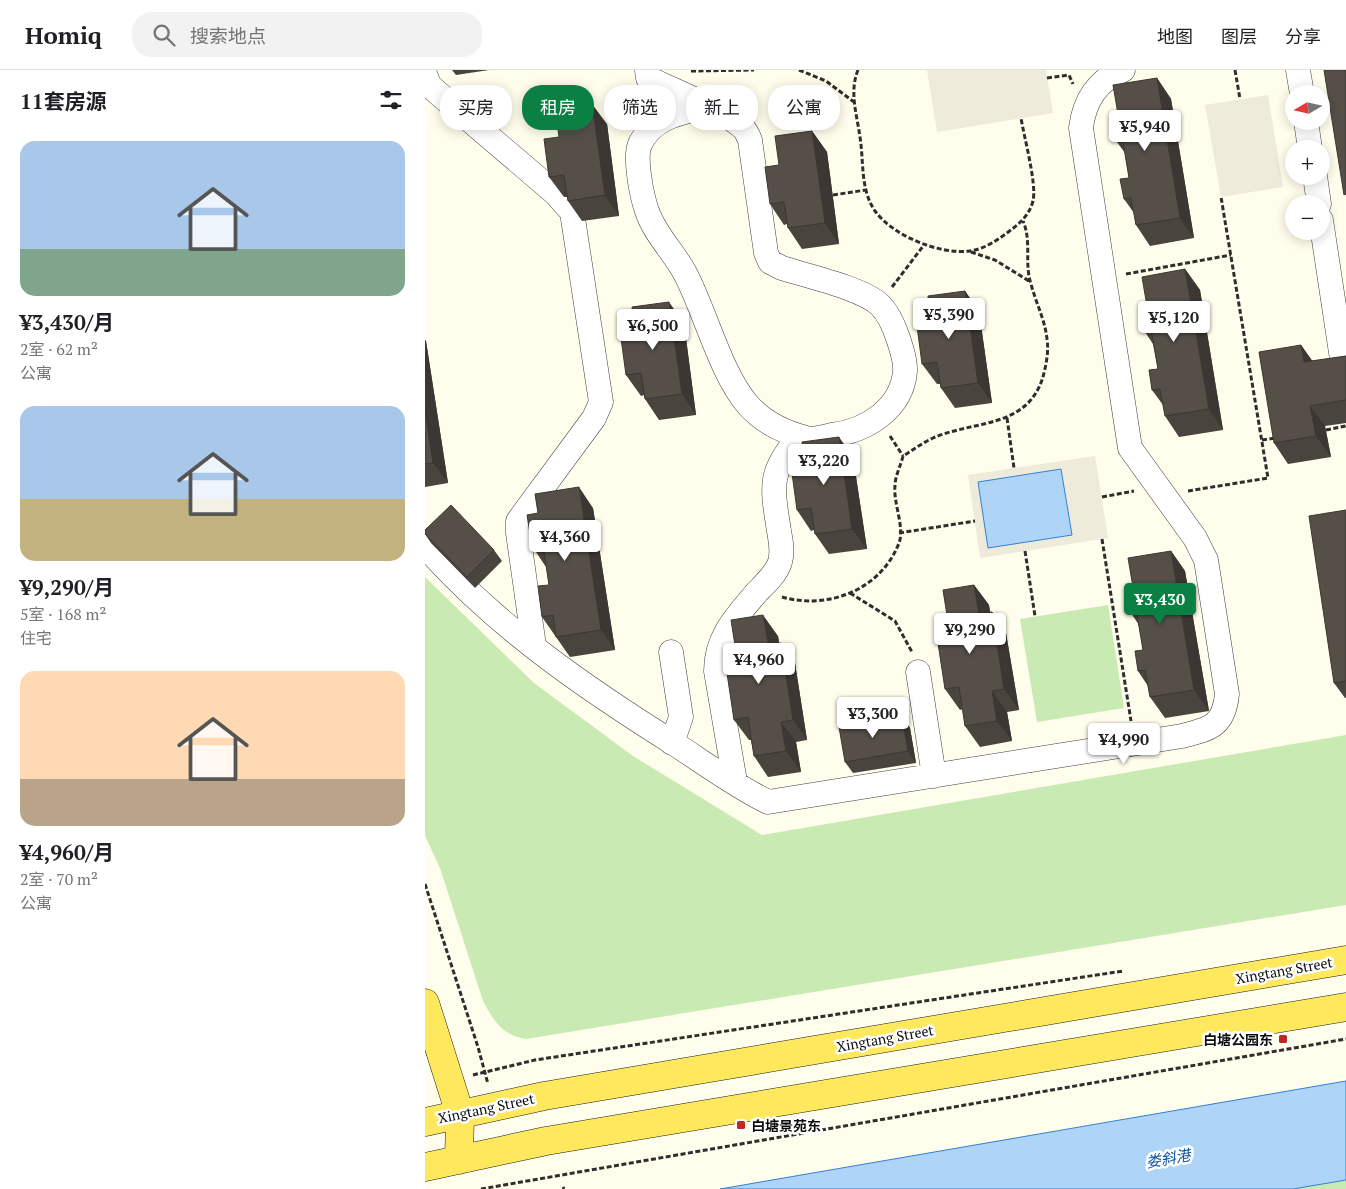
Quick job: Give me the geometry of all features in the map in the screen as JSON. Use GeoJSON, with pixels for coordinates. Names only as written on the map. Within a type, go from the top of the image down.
{"type":"FeatureCollection","features":[{"type":"Feature","properties":{"kind":"main road","name":"Xingtang Street"},"geometry":{"type":"LineString","coordinates":[[425,1122],[493,1106],[1346,960]]}},
{"type":"Feature","properties":{"kind":"main road"},"geometry":{"type":"LineString","coordinates":[[425,1003],[460,1114],[459,1160]]}},
{"type":"Feature","properties":{"kind":"main road"},"geometry":{"type":"LineString","coordinates":[[425,1167],[546,1141],[1346,1007]]}},
{"type":"Feature","properties":{"kind":"main road"},"geometry":{"type":"LineString","coordinates":[[425,1122],[459,1160]]}},
{"type":"Feature","properties":{"kind":"street"},"geometry":{"type":"LineString","coordinates":[[647,70],[648,78],[686,97]]}},
{"type":"Feature","properties":{"kind":"street"},"geometry":{"type":"LineString","coordinates":[[425,546],[443,566],[501,621],[534,646],[603,697],[672,743],[768,802],[1135,744],[1182,736],[1211,728],[1221,719],[1226,707],[1227,694],[1206,560],[1195,538],[1159,491],[1130,448],[1081,128],[1083,110],[1100,84],[1113,74],[1123,70]]}},
{"type":"Feature","properties":{"kind":"street"},"geometry":{"type":"LineString","coordinates":[[1298,70],[1300,85]]}},
{"type":"Feature","properties":{"kind":"street"},"geometry":{"type":"LineString","coordinates":[[425,74],[429,85],[555,193],[572,212],[601,402],[594,418],[518,521],[517,533],[534,646]]}},
{"type":"Feature","properties":{"kind":"street"},"geometry":{"type":"LineString","coordinates":[[686,112],[663,118],[640,145],[638,164],[647,211],[657,231],[686,274],[727,373],[747,404],[763,420],[800,436],[808,439],[860,429],[893,404],[902,384],[905,370],[893,324],[881,306],[867,296],[782,268],[770,262],[766,253],[750,140],[745,130]]}},
{"type":"Feature","properties":{"kind":"street"},"geometry":{"type":"LineString","coordinates":[[1324,240],[1345,379]]}},
{"type":"Feature","properties":{"kind":"street"},"geometry":{"type":"LineString","coordinates":[[735,782],[716,671],[716,654],[721,638],[764,586],[780,563],[782,551],[773,496],[775,476],[783,455],[800,436]]}},
{"type":"Feature","properties":{"kind":"street"},"geometry":{"type":"LineString","coordinates":[[671,652],[681,717],[672,743]]}},
{"type":"Feature","properties":{"kind":"street"},"geometry":{"type":"LineString","coordinates":[[917,672],[934,776]]}},
{"type":"Feature","properties":{"kind":"path"},"geometry":{"type":"LineString","coordinates":[[685,71],[754,70]]}},
{"type":"Feature","properties":{"kind":"path"},"geometry":{"type":"LineString","coordinates":[[799,70],[826,81],[854,102]]}},
{"type":"Feature","properties":{"kind":"path"},"geometry":{"type":"LineString","coordinates":[[858,70],[854,81],[854,102],[862,147],[866,190],[875,212],[903,235],[924,245],[945,250],[969,251],[995,260],[1030,282]]}},
{"type":"Feature","properties":{"kind":"path"},"geometry":{"type":"LineString","coordinates":[[1235,70],[1240,100]]}},
{"type":"Feature","properties":{"kind":"path"},"geometry":{"type":"LineString","coordinates":[[969,251],[987,246],[1023,221],[1033,200],[1021,118]]}},
{"type":"Feature","properties":{"kind":"path"},"geometry":{"type":"LineString","coordinates":[[833,195],[866,190]]}},
{"type":"Feature","properties":{"kind":"path"},"geometry":{"type":"LineString","coordinates":[[1102,496],[1268,478],[1221,197]]}},
{"type":"Feature","properties":{"kind":"path"},"geometry":{"type":"LineString","coordinates":[[764,586],[773,595],[799,602],[826,600],[861,590],[876,578],[900,542],[895,486],[903,456],[932,438],[1007,418],[1031,401],[1046,366],[1047,340],[1030,282],[1027,256],[1029,233],[1023,221]]}},
{"type":"Feature","properties":{"kind":"path"},"geometry":{"type":"LineString","coordinates":[[873,300],[891,288],[924,245]]}},
{"type":"Feature","properties":{"kind":"path"},"geometry":{"type":"LineString","coordinates":[[1103,278],[1231,255]]}},
{"type":"Feature","properties":{"kind":"path"},"geometry":{"type":"LineString","coordinates":[[1007,418],[1014,468]]}},
{"type":"Feature","properties":{"kind":"path"},"geometry":{"type":"LineString","coordinates":[[1326,430],[1346,426]]}},
{"type":"Feature","properties":{"kind":"path"},"geometry":{"type":"LineString","coordinates":[[1262,440],[1284,437]]}},
{"type":"Feature","properties":{"kind":"path"},"geometry":{"type":"LineString","coordinates":[[899,533],[975,521]]}},
{"type":"Feature","properties":{"kind":"path"},"geometry":{"type":"LineString","coordinates":[[1103,539],[1135,744]]}},
{"type":"Feature","properties":{"kind":"path"},"geometry":{"type":"LineString","coordinates":[[1025,551],[1035,616]]}},
{"type":"Feature","properties":{"kind":"path"},"geometry":{"type":"LineString","coordinates":[[850,593],[895,621],[910,646],[917,672]]}},
{"type":"Feature","properties":{"kind":"path"},"geometry":{"type":"LineString","coordinates":[[1124,708],[1129,708]]}},
{"type":"Feature","properties":{"kind":"path"},"geometry":{"type":"LineString","coordinates":[[425,884],[485,1073],[493,1106]]}},
{"type":"Feature","properties":{"kind":"path"},"geometry":{"type":"LineString","coordinates":[[450,1080],[535,1060],[1131,970]]}},
{"type":"Feature","properties":{"kind":"path"},"geometry":{"type":"LineString","coordinates":[[481,1189],[1346,1039]]}},
{"type":"Feature","properties":{"kind":"green space"},"geometry":{"type":"Polygon","coordinates":[[[425,577],[534,683],[633,756],[762,835],[1346,735],[1346,905],[526,1039],[518,1037],[505,1031],[500,1026],[483,1001],[440,868],[425,836],[425,577]]]}},
{"type":"Feature","properties":{"kind":"green space"},"geometry":{"type":"Polygon","coordinates":[[[1108,605],[1124,708],[1037,722],[1020,619],[1108,605]]]}},
{"type":"Feature","properties":{"kind":"green space"},"geometry":{"type":"Polygon","coordinates":[[[1346,1180],[1346,1189],[1293,1189],[1346,1180]]]}},
{"type":"Feature","properties":{"kind":"shaded area"},"geometry":{"type":"Polygon","coordinates":[[[927,70],[1046,70],[1053,113],[937,132],[927,70]]]}},
{"type":"Feature","properties":{"kind":"shaded area"},"geometry":{"type":"Polygon","coordinates":[[[1268,95],[1283,187],[1221,197],[1205,105],[1268,95]]]}},
{"type":"Feature","properties":{"kind":"shaded area"},"geometry":{"type":"Polygon","coordinates":[[[1095,456],[1108,538],[980,558],[968,475],[1095,456]]]}},
{"type":"Feature","properties":{"kind":"water"},"geometry":{"type":"Polygon","coordinates":[[[1061,469],[1072,535],[988,548],[978,482],[1061,469]]]}},
{"type":"Feature","properties":{"kind":"water","name":"娄斜港"},"geometry":{"type":"Polygon","coordinates":[[[1346,1081],[1346,1180],[1293,1189],[720,1189],[1346,1081]]]}},
{"type":"Feature","properties":{"kind":"building"},"geometry":{"type":"Polygon","coordinates":[[[1324,70],[1346,70],[1346,194],[1344,195],[1330,108],[1330,85],[1326,85],[1324,70]]]}},
{"type":"Feature","properties":{"kind":"building"},"geometry":{"type":"Polygon","coordinates":[[[1157,78],[1180,218],[1136,225],[1131,198],[1124,199],[1120,179],[1129,178],[1122,136],[1114,138],[1111,116],[1118,114],[1113,85],[1157,78]]]}},
{"type":"Feature","properties":{"kind":"building"},"geometry":{"type":"Polygon","coordinates":[[[594,118],[605,195],[568,201],[564,175],[549,177],[544,139],[559,137],[558,130],[594,130],[594,118]]]}},
{"type":"Feature","properties":{"kind":"building"},"geometry":{"type":"Polygon","coordinates":[[[812,131],[825,223],[788,228],[784,202],[770,204],[765,167],[779,165],[775,136],[812,131]]]}},
{"type":"Feature","properties":{"kind":"building"},"geometry":{"type":"Polygon","coordinates":[[[1185,269],[1209,409],[1165,416],[1160,389],[1152,390],[1149,370],[1158,369],[1151,328],[1143,329],[1139,307],[1147,306],[1142,277],[1185,269]]]}},
{"type":"Feature","properties":{"kind":"building"},"geometry":{"type":"Polygon","coordinates":[[[965,291],[978,383],[941,388],[937,362],[922,364],[917,326],[932,324],[928,296],[965,291]]]}},
{"type":"Feature","properties":{"kind":"building"},"geometry":{"type":"Polygon","coordinates":[[[669,302],[682,394],[645,399],[641,373],[626,375],[621,338],[636,336],[632,307],[669,302]]]}},
{"type":"Feature","properties":{"kind":"building"},"geometry":{"type":"Polygon","coordinates":[[[1301,345],[1304,362],[1346,356],[1346,400],[1310,406],[1316,436],[1274,443],[1259,352],[1301,345]]]}},
{"type":"Feature","properties":{"kind":"building"},"geometry":{"type":"Polygon","coordinates":[[[425,409],[433,463],[425,464],[425,409]]]}},
{"type":"Feature","properties":{"kind":"building"},"geometry":{"type":"Polygon","coordinates":[[[839,437],[852,529],[815,534],[811,508],[797,510],[792,473],[806,471],[802,442],[839,437]]]}},
{"type":"Feature","properties":{"kind":"building"},"geometry":{"type":"Polygon","coordinates":[[[579,487],[601,630],[556,637],[553,615],[542,617],[538,586],[549,585],[543,544],[532,546],[527,515],[538,513],[535,494],[579,487]]]}},
{"type":"Feature","properties":{"kind":"building"},"geometry":{"type":"Polygon","coordinates":[[[451,505],[494,550],[467,577],[425,534],[425,530],[451,505]]]}},
{"type":"Feature","properties":{"kind":"building"},"geometry":{"type":"Polygon","coordinates":[[[1346,510],[1346,681],[1334,683],[1309,516],[1346,510]]]}},
{"type":"Feature","properties":{"kind":"building"},"geometry":{"type":"Polygon","coordinates":[[[1171,551],[1194,690],[1150,697],[1145,670],[1138,671],[1135,651],[1143,650],[1136,609],[1129,610],[1125,588],[1133,587],[1128,558],[1171,551]]]}},
{"type":"Feature","properties":{"kind":"building"},"geometry":{"type":"Polygon","coordinates":[[[974,585],[979,614],[992,612],[1004,689],[992,691],[997,721],[965,726],[959,687],[945,689],[936,630],[949,628],[943,590],[974,585]]]}},
{"type":"Feature","properties":{"kind":"building"},"geometry":{"type":"Polygon","coordinates":[[[763,615],[768,645],[781,643],[793,720],[781,722],[786,751],[754,756],[748,717],[734,720],[725,660],[737,658],[731,620],[763,615]]]}},
{"type":"Feature","properties":{"kind":"building"},"geometry":{"type":"Polygon","coordinates":[[[902,716],[908,751],[845,762],[839,727],[902,716]]]}},
{"type":"Feature","properties":{"kind":"place","name":"白塘公园东"},"geometry":{"type":"Point","coordinates":[1283,1039]}},
{"type":"Feature","properties":{"kind":"place","name":"白塘景苑东"},"geometry":{"type":"Point","coordinates":[741,1125]}}]}
